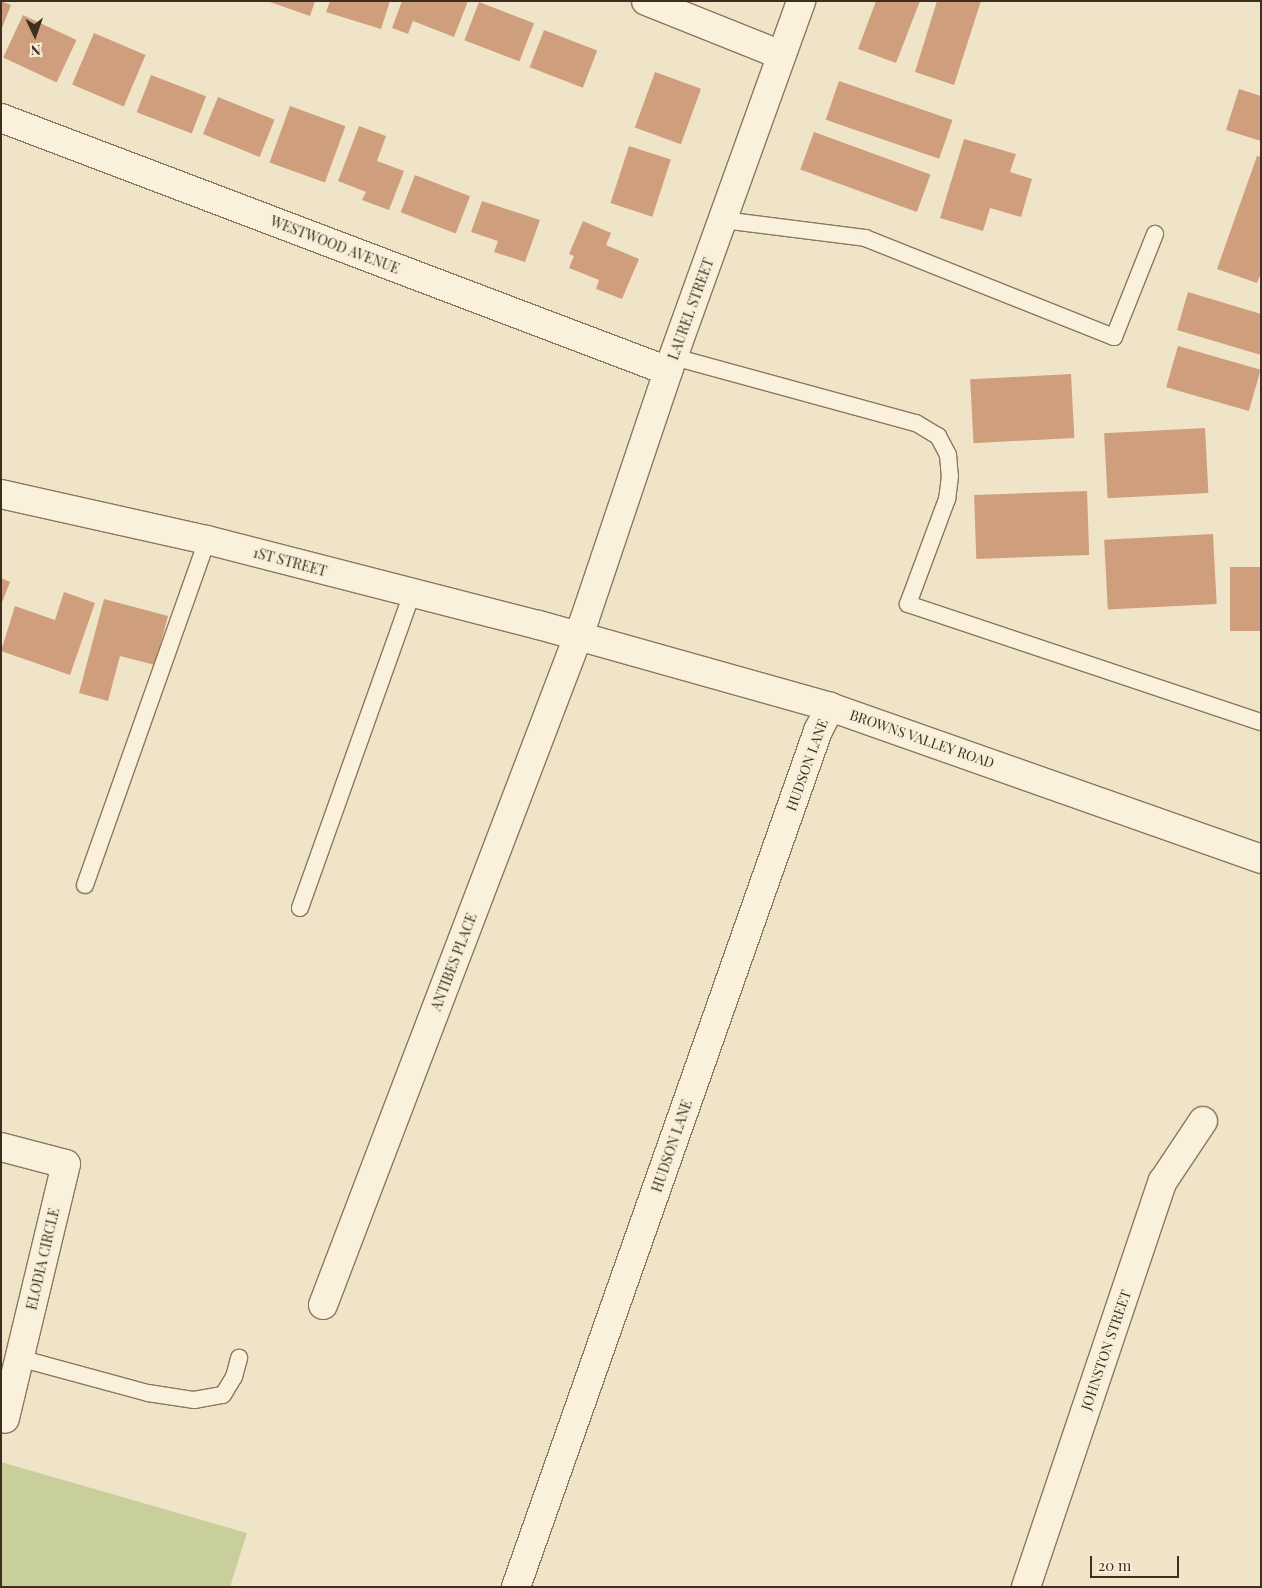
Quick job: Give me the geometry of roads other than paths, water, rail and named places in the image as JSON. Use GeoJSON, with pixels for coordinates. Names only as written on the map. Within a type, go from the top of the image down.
{"type":"FeatureCollection","features":[{"type":"Feature","properties":{"kind":"street"},"geometry":{"type":"LineString","coordinates":[[646,1],[781,55]]}},
{"type":"Feature","properties":{"kind":"street","name":"LAUREL STREET"},"geometry":{"type":"LineString","coordinates":[[581,627],[671,364],[801,1]]}},
{"type":"Feature","properties":{"kind":"street","name":"WESTWOOD AVENUE"},"geometry":{"type":"LineString","coordinates":[[1,118],[671,364]]}},
{"type":"Feature","properties":{"kind":"street","name":"1ST STREET"},"geometry":{"type":"LineString","coordinates":[[1,494],[207,540],[412,594],[581,627]]}},
{"type":"Feature","properties":{"kind":"street","name":"BROWNS VALLEY ROAD"},"geometry":{"type":"LineString","coordinates":[[581,627],[830,707],[1260,859]]}},
{"type":"Feature","properties":{"kind":"street","name":"ANTIBES PLACE"},"geometry":{"type":"LineString","coordinates":[[323,1305],[581,627]]}},
{"type":"Feature","properties":{"kind":"street","name":"HUDSON LANE"},"geometry":{"type":"LineString","coordinates":[[516,1587],[818,731],[830,707]]}},
{"type":"Feature","properties":{"kind":"street","name":"JOHNSTON STREET"},"geometry":{"type":"LineString","coordinates":[[1026,1587],[1163,1181],[1203,1121]]}},
{"type":"Feature","properties":{"kind":"street","name":"ELODIA CIRCLE"},"geometry":{"type":"LineString","coordinates":[[1,1148],[66,1164],[5,1419]]}},
{"type":"Feature","properties":{"kind":"lane"},"geometry":{"type":"LineString","coordinates":[[722,220],[865,238],[1114,337],[1155,234]]}},
{"type":"Feature","properties":{"kind":"lane"},"geometry":{"type":"LineString","coordinates":[[671,364],[916,423],[938,436],[948,455],[950,476],[947,498],[908,604],[1261,722]]}},
{"type":"Feature","properties":{"kind":"lane"},"geometry":{"type":"LineString","coordinates":[[84,885],[207,540]]}},
{"type":"Feature","properties":{"kind":"lane"},"geometry":{"type":"LineString","coordinates":[[300,908],[412,594]]}},
{"type":"Feature","properties":{"kind":"lane"},"geometry":{"type":"LineString","coordinates":[[19,1358],[148,1393],[194,1400],[223,1395],[234,1377],[239,1358]]}}]}
